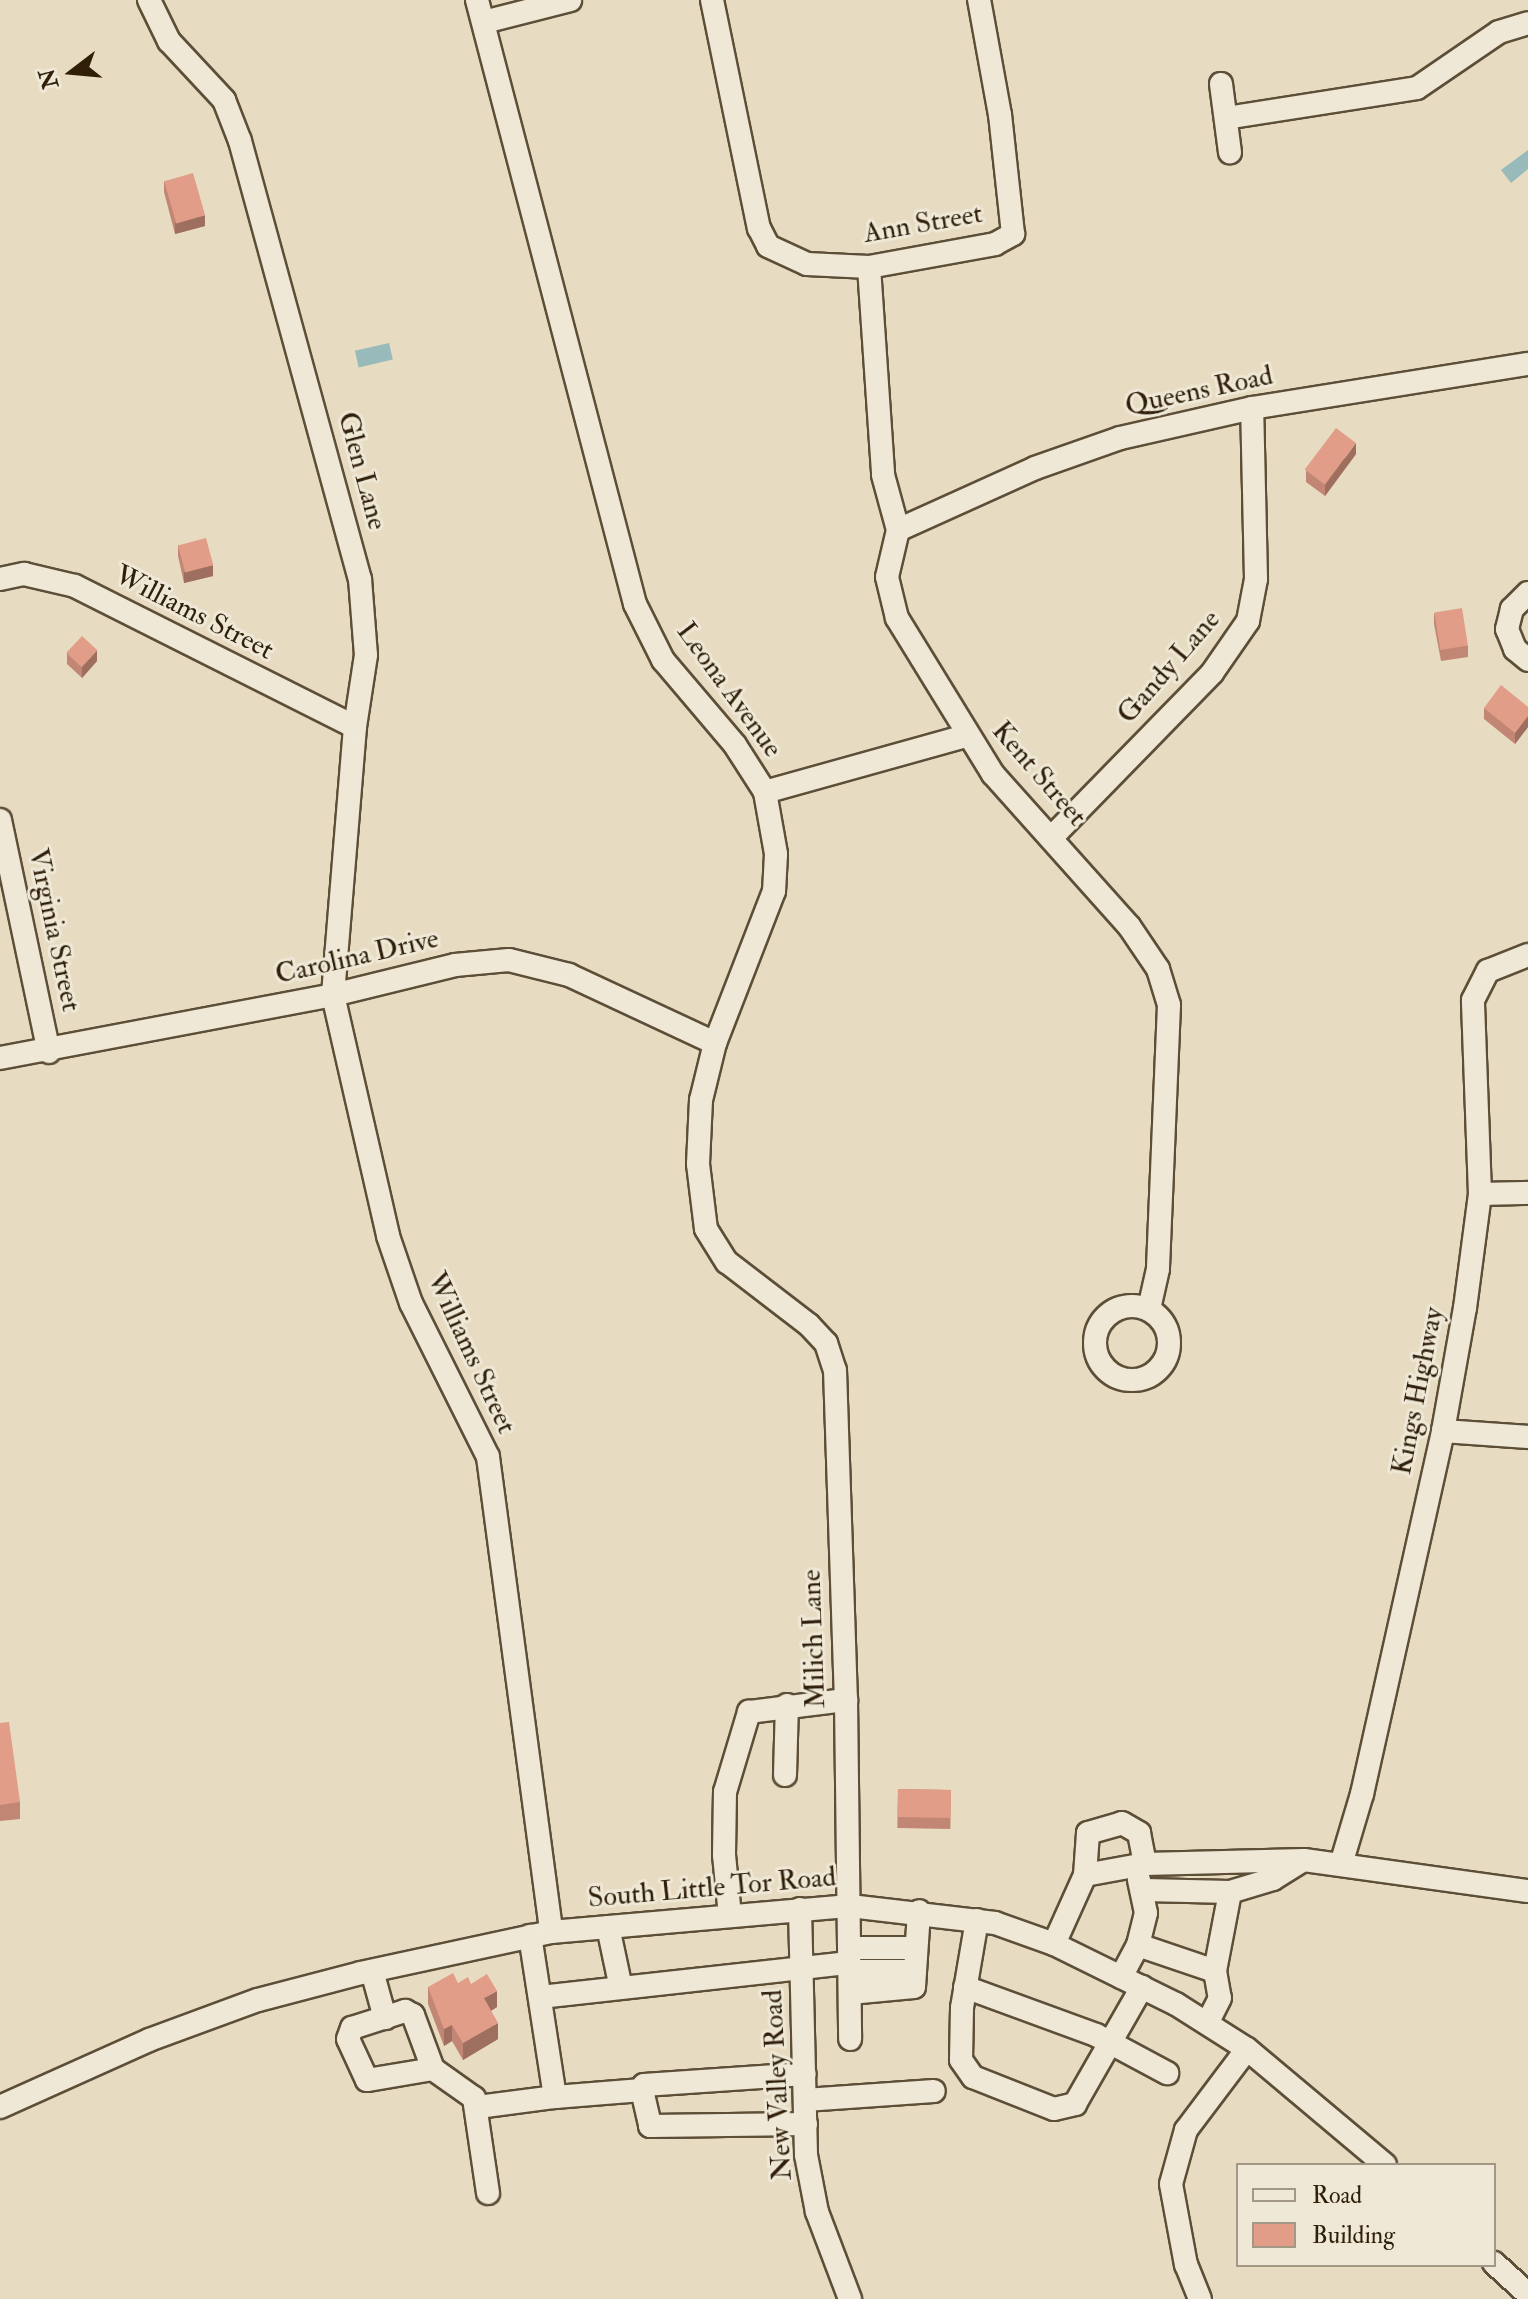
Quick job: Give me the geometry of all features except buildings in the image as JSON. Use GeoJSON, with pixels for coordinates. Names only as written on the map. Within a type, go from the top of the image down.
{"type":"FeatureCollection","features":[{"type":"Feature","properties":{"kind":"street","name":"Leona Avenue"},"geometry":{"type":"LineString","coordinates":[[477,0],[635,604],[663,660],[735,745],[765,792],[776,854],[774,891],[715,1043],[701,1100],[698,1164],[706,1229],[727,1262],[809,1325],[826,1343],[835,1370]]}},
{"type":"Feature","properties":{"kind":"street"},"geometry":{"type":"LineString","coordinates":[[484,22],[570,0]]}},
{"type":"Feature","properties":{"kind":"street","name":"Ann Street"},"geometry":{"type":"LineString","coordinates":[[712,0],[759,228],[768,246],[807,264],[869,267],[995,244],[1013,234],[1002,129],[979,0]]}},
{"type":"Feature","properties":{"kind":"street","name":"Glen Lane"},"geometry":{"type":"LineString","coordinates":[[152,1],[169,41],[224,100],[240,141],[360,579],[366,655],[355,727],[333,995]]}},
{"type":"Feature","properties":{"kind":"street"},"geometry":{"type":"LineString","coordinates":[[1226,118],[1417,88],[1499,32],[1528,23]]}},
{"type":"Feature","properties":{"kind":"street"},"geometry":{"type":"LineString","coordinates":[[1221,84],[1230,152]]}},
{"type":"Feature","properties":{"kind":"street","name":"Kent Street"},"geometry":{"type":"LineString","coordinates":[[869,267],[883,475],[898,530],[887,577],[897,618],[966,736],[993,774],[1053,836],[1129,926],[1158,969],[1169,1005],[1158,1269],[1149,1309]]}},
{"type":"Feature","properties":{"kind":"street","name":"Queens Road"},"geometry":{"type":"LineString","coordinates":[[898,530],[1035,468],[1106,443],[1252,408],[1528,364]]}},
{"type":"Feature","properties":{"kind":"street","name":"Gandy Lane"},"geometry":{"type":"LineString","coordinates":[[1053,836],[1212,673],[1248,621],[1256,579],[1252,408]]}},
{"type":"Feature","properties":{"kind":"street","name":"Williams Street"},"geometry":{"type":"LineString","coordinates":[[0,579],[24,574],[75,586],[355,727]]}},
{"type":"Feature","properties":{"kind":"street"},"geometry":{"type":"LineString","coordinates":[[1528,593],[1512,609],[1507,629],[1515,649],[1528,660]]}},
{"type":"Feature","properties":{"kind":"street"},"geometry":{"type":"LineString","coordinates":[[765,792],[966,736]]}},
{"type":"Feature","properties":{"kind":"street","name":"Virginia Street"},"geometry":{"type":"LineString","coordinates":[[0,820],[49,1052]]}},
{"type":"Feature","properties":{"kind":"street","name":"Kings Highway"},"geometry":{"type":"LineString","coordinates":[[1342,1861],[1362,1794],[1443,1431],[1480,1194],[1473,1000],[1488,971],[1528,955]]}},
{"type":"Feature","properties":{"kind":"street","name":"Carolina Drive"},"geometry":{"type":"LineString","coordinates":[[0,1058],[49,1052],[333,995],[455,965],[509,960],[569,975],[715,1043]]}},
{"type":"Feature","properties":{"kind":"street","name":"Williams Street"},"geometry":{"type":"LineString","coordinates":[[333,995],[392,1250],[411,1303],[488,1457],[541,1934],[540,1997],[555,2097]]}},
{"type":"Feature","properties":{"kind":"street"},"geometry":{"type":"LineString","coordinates":[[1480,1194],[1528,1193]]}},
{"type":"Feature","properties":{"kind":"street","name":"Milich Lane"},"geometry":{"type":"LineString","coordinates":[[835,1370],[846,1700],[850,2039]]}},
{"type":"Feature","properties":{"kind":"street"},"geometry":{"type":"LineString","coordinates":[[1443,1431],[1528,1437]]}},
{"type":"Feature","properties":{"kind":"street"},"geometry":{"type":"LineString","coordinates":[[730,1916],[725,1792],[739,1733],[749,1712],[846,1700]]}},
{"type":"Feature","properties":{"kind":"street"},"geometry":{"type":"LineString","coordinates":[[785,1775],[787,1705]]}},
{"type":"Feature","properties":{"kind":"street"},"geometry":{"type":"LineString","coordinates":[[1054,1944],[1085,1875],[1088,1833],[1110,1824],[1139,1833],[1139,1867],[1145,1890],[1146,1913],[1138,1945],[1121,1977]]}},
{"type":"Feature","properties":{"kind":"street"},"geometry":{"type":"LineString","coordinates":[[1145,1890],[1230,1892],[1273,1879],[1304,1860]]}},
{"type":"Feature","properties":{"kind":"street"},"geometry":{"type":"LineString","coordinates":[[1085,1875],[1139,1867],[1342,1861],[1528,1891]]}},
{"type":"Feature","properties":{"kind":"street"},"geometry":{"type":"LineString","coordinates":[[1207,2023],[1220,1998],[1215,1971],[1230,1892]]}},
{"type":"Feature","properties":{"kind":"street","name":"South Little Tor Road"},"geometry":{"type":"LineString","coordinates":[[0,2107],[162,2035],[258,2000],[372,1971],[541,1934],[850,1906],[919,1911],[977,1920],[1054,1944],[1142,1987],[1247,2049],[1383,2163]]}},
{"type":"Feature","properties":{"kind":"street","name":"New Valley Road"},"geometry":{"type":"LineString","coordinates":[[800,1909],[806,2124],[817,2212],[850,2299]]}},
{"type":"Feature","properties":{"kind":"street"},"geometry":{"type":"LineString","coordinates":[[850,1969],[910,1990],[916,1960],[919,1911]]}},
{"type":"Feature","properties":{"kind":"street"},"geometry":{"type":"LineString","coordinates":[[977,1920],[965,1987],[964,2070],[1054,2109],[1075,2104],[1142,1987]]}},
{"type":"Feature","properties":{"kind":"street"},"geometry":{"type":"LineString","coordinates":[[608,1927],[621,1988]]}},
{"type":"Feature","properties":{"kind":"street"},"geometry":{"type":"LineString","coordinates":[[1138,1945],[1215,1971]]}},
{"type":"Feature","properties":{"kind":"street"},"geometry":{"type":"LineString","coordinates":[[540,1997],[802,1967],[850,1969],[916,1960]]}},
{"type":"Feature","properties":{"kind":"street"},"geometry":{"type":"LineString","coordinates":[[372,1971],[385,2018]]}},
{"type":"Feature","properties":{"kind":"street"},"geometry":{"type":"LineString","coordinates":[[965,1987],[1111,2043],[1167,2073]]}},
{"type":"Feature","properties":{"kind":"street"},"geometry":{"type":"LineString","coordinates":[[433,2069],[413,2015],[405,2011],[352,2028],[348,2039],[367,2080],[433,2069],[449,2076],[478,2107],[488,2193]]}},
{"type":"Feature","properties":{"kind":"street"},"geometry":{"type":"LineString","coordinates":[[1200,2299],[1186,2265],[1171,2184],[1186,2130],[1247,2049]]}},
{"type":"Feature","properties":{"kind":"street"},"geometry":{"type":"LineString","coordinates":[[805,2074],[644,2085],[642,2090],[650,2126],[806,2124]]}},
{"type":"Feature","properties":{"kind":"street"},"geometry":{"type":"LineString","coordinates":[[478,2107],[642,2090]]}},
{"type":"Feature","properties":{"kind":"street"},"geometry":{"type":"LineString","coordinates":[[805,2100],[934,2091]]}},
{"type":"Feature","properties":{"kind":"street"},"geometry":{"type":"LineString","coordinates":[[1496,2265],[1528,2294]]}},
{"type":"Feature","properties":{"kind":"water"},"geometry":{"type":"Polygon","coordinates":[[[1528,150],[1528,169],[1511,183],[1501,170],[1528,150]]]}},
{"type":"Feature","properties":{"kind":"water"},"geometry":{"type":"Polygon","coordinates":[[[389,343],[393,360],[359,367],[355,351],[389,343]]]}}]}
